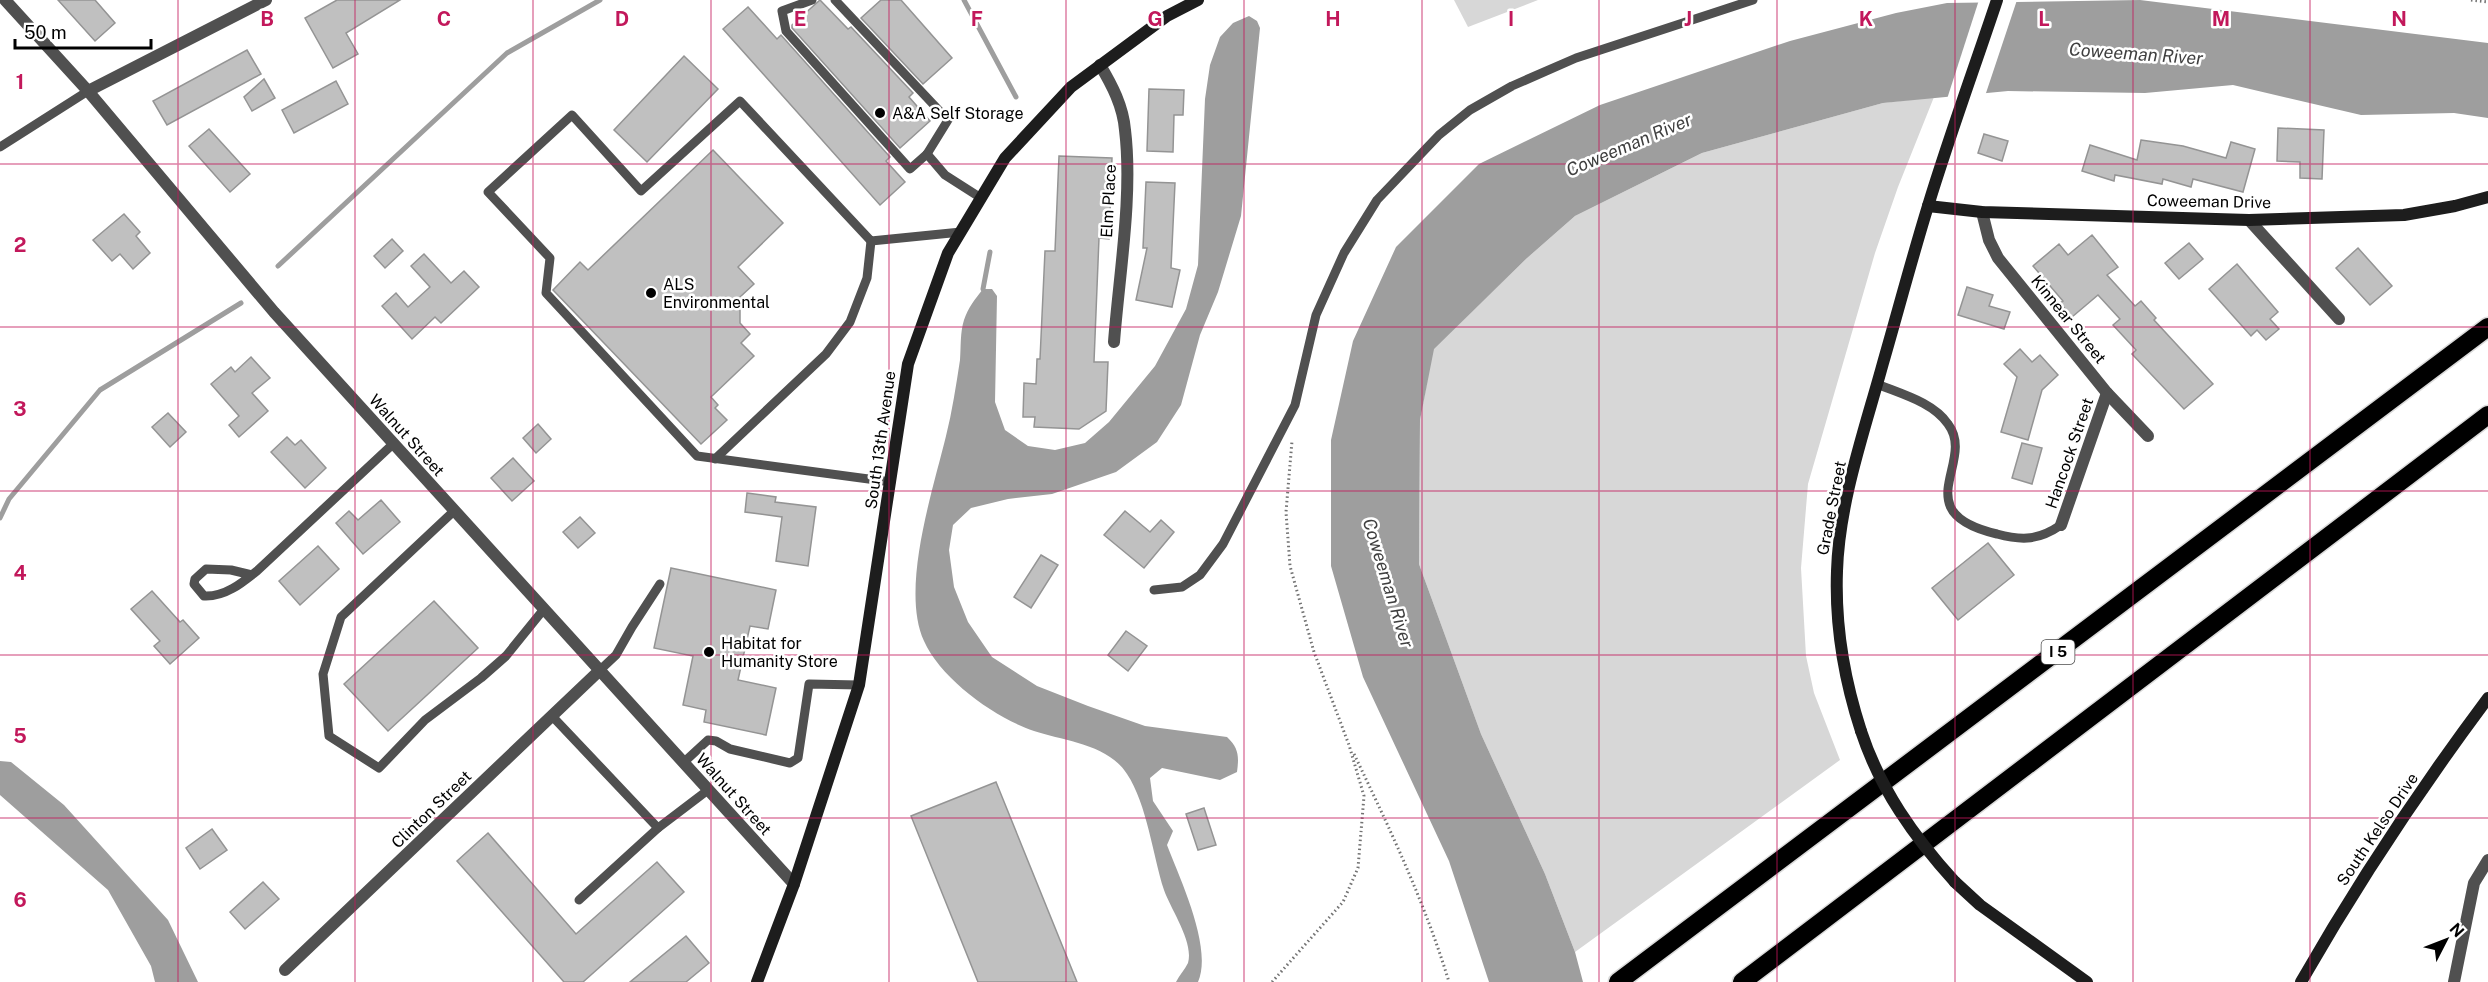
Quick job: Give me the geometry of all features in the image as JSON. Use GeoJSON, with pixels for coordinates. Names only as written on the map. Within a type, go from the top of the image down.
{"type":"FeatureCollection","features":[{"type":"Feature","properties":{"kind":"highway","name":"I 5"},"geometry":{"type":"LineString","coordinates":[[1622,979],[2488,327]]}},
{"type":"Feature","properties":{"kind":"highway"},"geometry":{"type":"LineString","coordinates":[[1742,982],[2488,415]]}},
{"type":"Feature","properties":{"kind":"main road","name":"South 13th Avenue"},"geometry":{"type":"LineString","coordinates":[[757,982],[794,884],[859,685],[908,364],[948,253],[1005,158],[1071,87],[1167,16],[1198,0]]}},
{"type":"Feature","properties":{"kind":"main road","name":"Grade Street"},"geometry":{"type":"LineString","coordinates":[[1996,0],[1928,206],[1847,499],[1837,571],[1839,630],[1846,682],[1861,731],[1878,775],[1900,814],[1955,882],[1980,905],[2087,982]]}},
{"type":"Feature","properties":{"kind":"main road","name":"Coweeman Drive"},"geometry":{"type":"LineString","coordinates":[[1928,206],[1983,212],[2249,220],[2404,215],[2455,206],[2488,197]]}},
{"type":"Feature","properties":{"kind":"main road","name":"South Kelso Drive"},"geometry":{"type":"LineString","coordinates":[[2301,982],[2336,920],[2449,750],[2488,698]]}},
{"type":"Feature","properties":{"kind":"street","name":"Walnut Street"},"geometry":{"type":"LineString","coordinates":[[5,0],[88,92],[274,312],[794,884]]}},
{"type":"Feature","properties":{"kind":"street"},"geometry":{"type":"LineString","coordinates":[[88,92],[266,0]]}},
{"type":"Feature","properties":{"kind":"street","name":"Elm Place"},"geometry":{"type":"LineString","coordinates":[[1100,65],[1115,91],[1125,128],[1127,179],[1114,342]]}},
{"type":"Feature","properties":{"kind":"street","name":"Kinnear Street"},"geometry":{"type":"LineString","coordinates":[[1983,212],[1989,240],[1998,258],[2107,393],[2148,436]]}},
{"type":"Feature","properties":{"kind":"street"},"geometry":{"type":"LineString","coordinates":[[2249,220],[2338,319]]}},
{"type":"Feature","properties":{"kind":"street","name":"Hancock Street"},"geometry":{"type":"LineString","coordinates":[[2061,525],[2107,393]]}},
{"type":"Feature","properties":{"kind":"street","name":"Clinton Street"},"geometry":{"type":"LineString","coordinates":[[285,970],[599,671]]}},
{"type":"Feature","properties":{"kind":"street"},"geometry":{"type":"LineString","coordinates":[[2454,982],[2474,883],[2488,860]]}},
{"type":"Feature","properties":{"kind":"lane"},"geometry":{"type":"LineString","coordinates":[[812,0],[782,11],[786,31],[910,169],[927,153],[948,120],[835,0]]}},
{"type":"Feature","properties":{"kind":"lane"},"geometry":{"type":"LineString","coordinates":[[1154,590],[1182,587],[1200,575],[1223,544],[1295,405],[1316,315],[1344,253],[1377,200],[1438,135],[1470,110],[1512,87],[1576,58],[1753,0]]}},
{"type":"Feature","properties":{"kind":"lane"},"geometry":{"type":"LineString","coordinates":[[0,147],[88,92]]}},
{"type":"Feature","properties":{"kind":"lane"},"geometry":{"type":"LineString","coordinates":[[715,459],[826,354],[850,322],[867,278],[871,241],[740,101],[641,191],[572,115],[488,192],[550,258],[546,293],[697,456],[715,459],[891,482]]}},
{"type":"Feature","properties":{"kind":"lane"},"geometry":{"type":"LineString","coordinates":[[927,153],[945,175],[981,198]]}},
{"type":"Feature","properties":{"kind":"lane"},"geometry":{"type":"LineString","coordinates":[[871,241],[961,232]]}},
{"type":"Feature","properties":{"kind":"lane"},"geometry":{"type":"LineString","coordinates":[[1877,384],[1917,400],[1938,413],[1948,423],[1954,433],[1955,444],[1948,488],[1950,510],[1960,520],[1974,528],[1991,533],[2030,539],[2045,535],[2061,525]]}},
{"type":"Feature","properties":{"kind":"lane"},"geometry":{"type":"LineString","coordinates":[[252,575],[231,570],[206,569],[195,579],[194,584],[204,596],[212,597],[224,593],[252,575],[393,444]]}},
{"type":"Feature","properties":{"kind":"lane"},"geometry":{"type":"LineString","coordinates":[[454,511],[341,616],[323,674],[329,736],[380,768],[425,720],[506,656],[543,609]]}},
{"type":"Feature","properties":{"kind":"lane"},"geometry":{"type":"LineString","coordinates":[[599,671],[616,655],[660,584]]}},
{"type":"Feature","properties":{"kind":"lane"},"geometry":{"type":"LineString","coordinates":[[683,763],[708,740],[716,741],[730,749],[790,763],[798,758],[809,684],[859,685]]}},
{"type":"Feature","properties":{"kind":"lane"},"geometry":{"type":"LineString","coordinates":[[552,716],[658,828]]}},
{"type":"Feature","properties":{"kind":"lane"},"geometry":{"type":"LineString","coordinates":[[579,900],[658,828],[708,790]]}},
{"type":"Feature","properties":{"kind":"path"},"geometry":{"type":"LineString","coordinates":[[2471,0],[2488,2]]}},
{"type":"Feature","properties":{"kind":"path"},"geometry":{"type":"LineString","coordinates":[[1272,982],[1343,902],[1358,868],[1364,796],[1349,745],[1314,652],[1290,566],[1286,512],[1292,440]]}},
{"type":"Feature","properties":{"kind":"path"},"geometry":{"type":"LineString","coordinates":[[1349,745],[1403,855],[1449,982]]}},
{"type":"Feature","properties":{"kind":"shaded area"},"geometry":{"type":"Polygon","coordinates":[[[1454,0],[1538,0],[1468,27],[1454,0]]]}},
{"type":"Feature","properties":{"kind":"shaded area"},"geometry":{"type":"Polygon","coordinates":[[[1934,97],[1898,187],[1875,253],[1808,484],[1801,568],[1806,656],[1814,693],[1840,760],[1575,952],[1545,874],[1481,734],[1419,564],[1420,420],[1433,349],[1526,259],[1575,216],[1702,153],[1883,103],[1934,97]]]}},
{"type":"Feature","properties":{"kind":"water","name":"Coweeman River"},"geometry":{"type":"Polygon","coordinates":[[[2140,0],[2488,43],[2488,118],[2454,113],[2361,115],[2233,85],[2145,93],[2008,91],[1883,103],[1702,153],[1575,216],[1526,259],[1434,349],[1420,420],[1419,564],[1481,734],[1545,874],[1575,952],[1583,982],[1489,982],[1449,861],[1363,677],[1331,566],[1331,440],[1353,341],[1396,247],[1479,164],[1600,105],[1790,41],[1896,13],[1947,3],[2140,0]]]}},
{"type":"Feature","properties":{"kind":"water"},"geometry":{"type":"Polygon","coordinates":[[[1249,16],[1257,21],[1260,28],[1241,216],[1218,292],[1200,335],[1181,405],[1157,442],[1116,472],[1052,494],[1008,499],[971,508],[953,525],[949,550],[954,587],[968,622],[992,657],[1037,686],[1088,706],[1145,726],[1227,737],[1234,745],[1238,757],[1237,772],[1220,780],[1162,768],[1150,778],[1153,801],[1173,831],[1167,845],[1193,914],[1201,951],[1202,968],[1198,982],[1176,982],[1188,963],[1188,946],[1164,890],[1145,815],[1127,774],[1109,756],[1097,750],[1034,731],[1003,717],[956,683],[932,655],[924,641],[915,595],[917,568],[927,511],[952,408],[963,325],[970,308],[983,289],[992,289],[997,296],[995,402],[1005,430],[1028,446],[1055,450],[1085,443],[1109,422],[1155,366],[1186,309],[1198,265],[1205,99],[1210,65],[1220,37],[1233,23],[1249,16]]]}},
{"type":"Feature","properties":{"kind":"water"},"geometry":{"type":"Polygon","coordinates":[[[0,761],[11,762],[64,805],[168,920],[198,982],[155,982],[151,966],[108,890],[0,795],[0,761]]]}},
{"type":"Feature","properties":{"kind":"pier"},"geometry":{"type":"Polygon","coordinates":[[[1979,0],[2017,0],[1985,96],[1947,99],[1979,0]]]}},
{"type":"Feature","properties":{"kind":"building"},"geometry":{"type":"Polygon","coordinates":[[[58,0],[95,0],[115,23],[95,41],[58,0]]]}},
{"type":"Feature","properties":{"kind":"building"},"geometry":{"type":"Polygon","coordinates":[[[337,0],[400,0],[346,33],[358,54],[333,68],[305,18],[337,0]]]}},
{"type":"Feature","properties":{"kind":"building"},"geometry":{"type":"Polygon","coordinates":[[[820,0],[848,29],[851,27],[913,93],[909,97],[930,121],[900,148],[792,28],[792,25],[820,0]]]}},
{"type":"Feature","properties":{"kind":"building"},"geometry":{"type":"Polygon","coordinates":[[[881,0],[901,0],[952,58],[923,84],[861,18],[881,0]]]}},
{"type":"Feature","properties":{"kind":"building"},"geometry":{"type":"Polygon","coordinates":[[[748,7],[777,39],[781,35],[890,157],[886,161],[905,182],[880,205],[723,29],[748,7]]]}},
{"type":"Feature","properties":{"kind":"building"},"geometry":{"type":"Polygon","coordinates":[[[247,50],[261,74],[167,125],[153,101],[247,50]]]}},
{"type":"Feature","properties":{"kind":"building"},"geometry":{"type":"Polygon","coordinates":[[[684,56],[718,89],[647,162],[614,130],[684,56]]]}},
{"type":"Feature","properties":{"kind":"building"},"geometry":{"type":"Polygon","coordinates":[[[264,79],[275,98],[252,111],[244,97],[264,79]]]}},
{"type":"Feature","properties":{"kind":"building"},"geometry":{"type":"Polygon","coordinates":[[[336,81],[348,104],[294,133],[282,110],[336,81]]]}},
{"type":"Feature","properties":{"kind":"building"},"geometry":{"type":"Polygon","coordinates":[[[1149,89],[1184,90],[1183,115],[1174,115],[1173,152],[1147,151],[1149,89]]]}},
{"type":"Feature","properties":{"kind":"building"},"geometry":{"type":"Polygon","coordinates":[[[2278,128],[2324,130],[2322,179],[2300,178],[2300,162],[2277,161],[2278,128]]]}},
{"type":"Feature","properties":{"kind":"building"},"geometry":{"type":"Polygon","coordinates":[[[209,129],[250,174],[230,192],[189,146],[209,129]]]}},
{"type":"Feature","properties":{"kind":"building"},"geometry":{"type":"Polygon","coordinates":[[[1984,134],[2008,141],[2002,161],[1978,153],[1984,134]]]}},
{"type":"Feature","properties":{"kind":"building"},"geometry":{"type":"Polygon","coordinates":[[[2141,140],[2183,146],[2226,158],[2231,142],[2255,149],[2243,192],[2193,179],[2191,187],[2163,179],[2162,184],[2115,175],[2114,181],[2082,171],[2090,145],[2137,160],[2141,140]]]}},
{"type":"Feature","properties":{"kind":"building","name":"ALS Environmental"},"geometry":{"type":"Polygon","coordinates":[[[713,150],[783,223],[738,267],[754,284],[740,297],[740,323],[750,334],[741,343],[754,356],[711,397],[718,405],[715,408],[727,420],[701,444],[553,290],[580,262],[588,270],[713,150]]]}},
{"type":"Feature","properties":{"kind":"building"},"geometry":{"type":"Polygon","coordinates":[[[1059,156],[1112,158],[1109,239],[1099,238],[1094,362],[1108,362],[1106,411],[1079,429],[1034,427],[1035,417],[1023,417],[1024,383],[1036,384],[1037,359],[1040,359],[1045,251],[1055,251],[1059,156]]]}},
{"type":"Feature","properties":{"kind":"building"},"geometry":{"type":"Polygon","coordinates":[[[1146,182],[1175,183],[1171,268],[1180,270],[1172,307],[1136,300],[1147,248],[1143,248],[1146,182]]]}},
{"type":"Feature","properties":{"kind":"building"},"geometry":{"type":"Polygon","coordinates":[[[124,214],[140,232],[136,236],[150,253],[133,269],[120,254],[112,261],[93,240],[124,214]]]}},
{"type":"Feature","properties":{"kind":"building"},"geometry":{"type":"Polygon","coordinates":[[[2092,235],[2118,267],[2107,275],[2135,306],[2141,301],[2156,318],[2154,320],[2213,384],[2184,409],[2132,354],[2136,350],[2113,325],[2120,319],[2098,295],[2072,317],[2060,303],[2063,301],[2033,266],[2059,244],[2068,255],[2092,235]]]}},
{"type":"Feature","properties":{"kind":"building"},"geometry":{"type":"Polygon","coordinates":[[[392,239],[403,251],[385,268],[374,256],[392,239]]]}},
{"type":"Feature","properties":{"kind":"building"},"geometry":{"type":"Polygon","coordinates":[[[2189,243],[2203,259],[2179,279],[2165,263],[2189,243]]]}},
{"type":"Feature","properties":{"kind":"building"},"geometry":{"type":"Polygon","coordinates":[[[2358,248],[2392,286],[2370,305],[2336,268],[2358,248]]]}},
{"type":"Feature","properties":{"kind":"building"},"geometry":{"type":"Polygon","coordinates":[[[424,254],[451,283],[464,271],[479,287],[441,323],[435,317],[412,339],[382,306],[396,293],[408,307],[430,287],[411,266],[424,254]]]}},
{"type":"Feature","properties":{"kind":"building"},"geometry":{"type":"Polygon","coordinates":[[[2237,264],[2278,312],[2270,319],[2279,329],[2266,340],[2257,330],[2251,336],[2209,289],[2237,264]]]}},
{"type":"Feature","properties":{"kind":"building"},"geometry":{"type":"Polygon","coordinates":[[[1967,287],[1993,295],[1989,306],[2010,312],[2004,329],[1958,315],[1967,287]]]}},
{"type":"Feature","properties":{"kind":"building"},"geometry":{"type":"Polygon","coordinates":[[[2020,349],[2032,362],[2040,355],[2058,375],[2042,390],[2028,440],[2001,432],[2017,377],[2004,364],[2020,349]]]}},
{"type":"Feature","properties":{"kind":"building"},"geometry":{"type":"Polygon","coordinates":[[[251,357],[270,378],[252,393],[268,411],[239,437],[229,425],[239,416],[211,384],[231,367],[235,372],[251,357]]]}},
{"type":"Feature","properties":{"kind":"building"},"geometry":{"type":"Polygon","coordinates":[[[168,413],[186,432],[170,447],[152,427],[168,413]]]}},
{"type":"Feature","properties":{"kind":"building"},"geometry":{"type":"Polygon","coordinates":[[[538,424],[551,439],[536,453],[523,438],[538,424]]]}},
{"type":"Feature","properties":{"kind":"building"},"geometry":{"type":"Polygon","coordinates":[[[287,437],[295,445],[301,440],[326,468],[305,488],[271,452],[287,437]]]}},
{"type":"Feature","properties":{"kind":"building"},"geometry":{"type":"Polygon","coordinates":[[[2022,443],[2042,448],[2032,484],[2012,478],[2022,443]]]}},
{"type":"Feature","properties":{"kind":"building"},"geometry":{"type":"Polygon","coordinates":[[[513,458],[534,481],[512,501],[491,478],[513,458]]]}},
{"type":"Feature","properties":{"kind":"building"},"geometry":{"type":"Polygon","coordinates":[[[747,493],[776,497],[775,502],[816,507],[808,566],[776,561],[782,517],[745,512],[747,493]]]}},
{"type":"Feature","properties":{"kind":"building"},"geometry":{"type":"Polygon","coordinates":[[[381,500],[400,522],[363,554],[336,523],[349,511],[358,520],[381,500]]]}},
{"type":"Feature","properties":{"kind":"building"},"geometry":{"type":"Polygon","coordinates":[[[1125,511],[1150,532],[1161,520],[1174,532],[1144,568],[1104,535],[1125,511]]]}},
{"type":"Feature","properties":{"kind":"building"},"geometry":{"type":"Polygon","coordinates":[[[580,517],[595,533],[578,548],[563,532],[580,517]]]}},
{"type":"Feature","properties":{"kind":"building"},"geometry":{"type":"Polygon","coordinates":[[[1988,543],[2014,575],[1958,620],[1932,588],[1988,543]]]}},
{"type":"Feature","properties":{"kind":"building"},"geometry":{"type":"Polygon","coordinates":[[[318,546],[339,569],[300,605],[279,581],[318,546]]]}},
{"type":"Feature","properties":{"kind":"building"},"geometry":{"type":"Polygon","coordinates":[[[1041,555],[1058,565],[1031,608],[1014,597],[1041,555]]]}},
{"type":"Feature","properties":{"kind":"building","name":"Habitat for Humanity Store"},"geometry":{"type":"Polygon","coordinates":[[[671,568],[776,590],[768,629],[750,626],[738,680],[776,688],[766,735],[704,722],[706,710],[683,705],[693,656],[654,648],[671,568]]]}},
{"type":"Feature","properties":{"kind":"building"},"geometry":{"type":"Polygon","coordinates":[[[152,591],[180,622],[183,620],[199,638],[170,664],[154,646],[160,641],[131,609],[152,591]]]}},
{"type":"Feature","properties":{"kind":"building"},"geometry":{"type":"Polygon","coordinates":[[[434,601],[478,648],[388,731],[344,684],[434,601]]]}},
{"type":"Feature","properties":{"kind":"building"},"geometry":{"type":"Polygon","coordinates":[[[1126,631],[1147,646],[1128,671],[1108,655],[1126,631]]]}},
{"type":"Feature","properties":{"kind":"building"},"geometry":{"type":"Polygon","coordinates":[[[996,782],[1077,982],[978,982],[911,816],[996,782]]]}},
{"type":"Feature","properties":{"kind":"building"},"geometry":{"type":"Polygon","coordinates":[[[1204,808],[1216,845],[1198,850],[1186,814],[1204,808]]]}},
{"type":"Feature","properties":{"kind":"building"},"geometry":{"type":"Polygon","coordinates":[[[212,829],[227,850],[200,869],[186,848],[212,829]]]}},
{"type":"Feature","properties":{"kind":"building"},"geometry":{"type":"Polygon","coordinates":[[[488,833],[576,934],[657,862],[684,892],[583,982],[564,982],[457,861],[488,833]]]}},
{"type":"Feature","properties":{"kind":"building"},"geometry":{"type":"Polygon","coordinates":[[[263,882],[279,899],[245,929],[230,912],[263,882]]]}},
{"type":"Feature","properties":{"kind":"building"},"geometry":{"type":"Polygon","coordinates":[[[686,936],[709,963],[686,982],[630,982],[686,936]]]}},
{"type":"Feature","properties":{"kind":"waterway"},"geometry":{"type":"LineString","coordinates":[[278,266],[507,53],[600,0]]}},
{"type":"Feature","properties":{"kind":"waterway"},"geometry":{"type":"LineString","coordinates":[[964,0],[1016,97]]}},
{"type":"Feature","properties":{"kind":"waterway"},"geometry":{"type":"LineString","coordinates":[[983,289],[990,252]]}},
{"type":"Feature","properties":{"kind":"waterway"},"geometry":{"type":"LineString","coordinates":[[0,518],[9,499],[100,390],[241,303]]}},
{"type":"Feature","properties":{"kind":"place","name":"A&A Self Storage"},"geometry":{"type":"Point","coordinates":[880,113]}},
{"type":"Feature","properties":{"kind":"place","name":"ALS Environmental"},"geometry":{"type":"Point","coordinates":[651,293]}},
{"type":"Feature","properties":{"kind":"place","name":"Habitat for Humanity Store"},"geometry":{"type":"Point","coordinates":[709,652]}}]}
